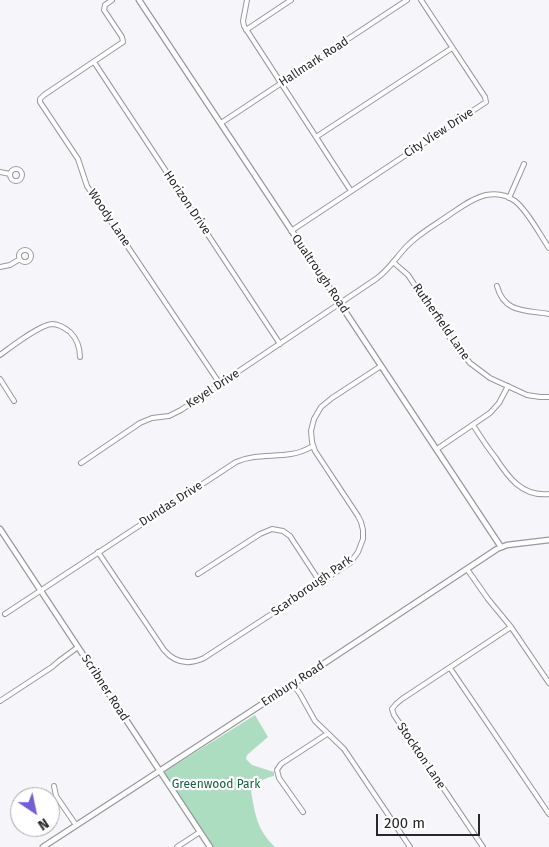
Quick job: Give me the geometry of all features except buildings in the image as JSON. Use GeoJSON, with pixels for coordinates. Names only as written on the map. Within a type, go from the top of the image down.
{"type":"FeatureCollection","features":[{"type":"Feature","properties":{"kind":"street","name":"Woody Lane"},"geometry":{"type":"LineString","coordinates":[[112,0],[105,5],[104,10],[122,37],[123,42],[44,95],[40,102],[78,160],[87,186],[220,384]]}},
{"type":"Feature","properties":{"kind":"street","name":"Qualtrough Road"},"geometry":{"type":"LineString","coordinates":[[139,0],[502,547]]}},
{"type":"Feature","properties":{"kind":"street"},"geometry":{"type":"LineString","coordinates":[[247,0],[243,21],[246,30],[351,191]]}},
{"type":"Feature","properties":{"kind":"street"},"geometry":{"type":"LineString","coordinates":[[246,30],[291,0]]}},
{"type":"Feature","properties":{"kind":"street","name":"Hallmark Road"},"geometry":{"type":"LineString","coordinates":[[220,123],[407,0]]}},
{"type":"Feature","properties":{"kind":"street","name":"City View Drive"},"geometry":{"type":"LineString","coordinates":[[291,231],[486,102],[485,97],[421,0]]}},
{"type":"Feature","properties":{"kind":"street"},"geometry":{"type":"LineString","coordinates":[[316,137],[452,48]]}},
{"type":"Feature","properties":{"kind":"street","name":"Horizon Drive"},"geometry":{"type":"LineString","coordinates":[[94,62],[280,344]]}},
{"type":"Feature","properties":{"kind":"street"},"geometry":{"type":"LineString","coordinates":[[524,164],[510,198],[523,209],[549,248]]}},
{"type":"Feature","properties":{"kind":"street"},"geometry":{"type":"LineString","coordinates":[[0,172],[10,174]]}},
{"type":"Feature","properties":{"kind":"street","name":"Keyel Drive"},"geometry":{"type":"LineString","coordinates":[[81,463],[140,423],[175,413],[340,304],[382,275],[415,238],[472,200],[487,195],[510,198]]}},
{"type":"Feature","properties":{"kind":"street"},"geometry":{"type":"LineString","coordinates":[[0,266],[10,265],[20,259]]}},
{"type":"Feature","properties":{"kind":"street","name":"Rutherfield Lane"},"geometry":{"type":"LineString","coordinates":[[393,262],[408,275],[452,341],[470,363],[490,378],[527,395],[549,397]]}},
{"type":"Feature","properties":{"kind":"street"},"geometry":{"type":"LineString","coordinates":[[497,286],[502,299],[507,304],[513,307],[549,314]]}},
{"type":"Feature","properties":{"kind":"street"},"geometry":{"type":"LineString","coordinates":[[0,355],[40,328],[51,324],[62,327],[71,334],[80,347],[80,357]]}},
{"type":"Feature","properties":{"kind":"street"},"geometry":{"type":"LineString","coordinates":[[313,446],[311,437],[312,426],[321,407],[381,366]]}},
{"type":"Feature","properties":{"kind":"street"},"geometry":{"type":"LineString","coordinates":[[0,379],[14,401]]}},
{"type":"Feature","properties":{"kind":"street"},"geometry":{"type":"LineString","coordinates":[[437,449],[494,409],[508,386]]}},
{"type":"Feature","properties":{"kind":"street"},"geometry":{"type":"LineString","coordinates":[[473,425],[513,482],[534,494],[549,494]]}},
{"type":"Feature","properties":{"kind":"street","name":"Dundas Drive"},"geometry":{"type":"LineString","coordinates":[[4,614],[236,462],[252,457],[298,453],[313,446]]}},
{"type":"Feature","properties":{"kind":"street","name":"Scarborough Park"},"geometry":{"type":"LineString","coordinates":[[98,552],[170,657],[180,662],[192,662],[204,658],[350,562],[361,546],[363,530],[358,516],[313,446]]}},
{"type":"Feature","properties":{"kind":"street","name":"Scribner Road"},"geometry":{"type":"LineString","coordinates":[[0,529],[210,847]]}},
{"type":"Feature","properties":{"kind":"street"},"geometry":{"type":"LineString","coordinates":[[198,574],[260,534],[272,529],[283,531],[290,536],[320,582]]}},
{"type":"Feature","properties":{"kind":"street","name":"Embury Road"},"geometry":{"type":"LineString","coordinates":[[43,847],[497,549],[507,545],[549,540]]}},
{"type":"Feature","properties":{"kind":"street"},"geometry":{"type":"LineString","coordinates":[[467,569],[511,627],[549,683]]}},
{"type":"Feature","properties":{"kind":"street","name":"Stockton Lane"},"geometry":{"type":"LineString","coordinates":[[483,847],[393,712],[393,706],[511,627]]}},
{"type":"Feature","properties":{"kind":"street"},"geometry":{"type":"LineString","coordinates":[[0,701],[46,671],[78,647]]}},
{"type":"Feature","properties":{"kind":"street"},"geometry":{"type":"LineString","coordinates":[[450,668],[549,814]]}},
{"type":"Feature","properties":{"kind":"street"},"geometry":{"type":"LineString","coordinates":[[293,684],[314,721],[344,749],[410,847]]}},
{"type":"Feature","properties":{"kind":"street"},"geometry":{"type":"LineString","coordinates":[[303,812],[279,778],[278,768],[328,734]]}},
{"type":"Feature","properties":{"kind":"street"},"geometry":{"type":"LineString","coordinates":[[54,786],[56,796],[76,826]]}},
{"type":"Feature","properties":{"kind":"street"},"geometry":{"type":"LineString","coordinates":[[177,847],[200,832]]}},
{"type":"Feature","properties":{"kind":"green space","name":"Greenwood Park"},"geometry":{"type":"Polygon","coordinates":[[[255,715],[268,737],[247,755],[246,759],[252,765],[274,772],[274,776],[261,781],[251,791],[261,828],[275,847],[213,847],[164,772],[255,715]]]}}]}
